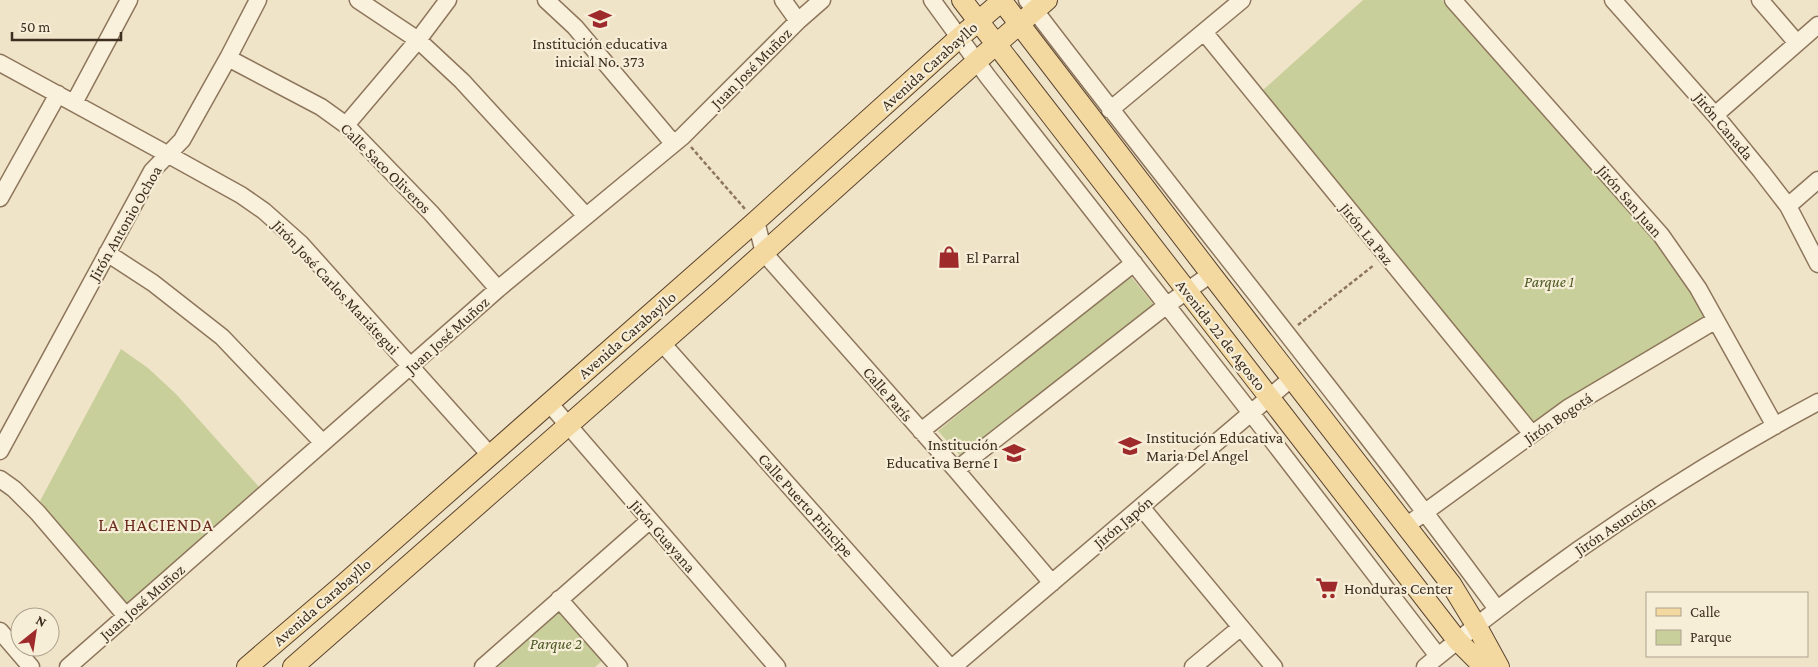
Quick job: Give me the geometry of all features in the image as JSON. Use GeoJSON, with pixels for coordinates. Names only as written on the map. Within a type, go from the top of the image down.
{"type":"FeatureCollection","features":[{"type":"Feature","properties":{"kind":"main road","name":"Avenida 22 de Agosto"},"geometry":{"type":"LineString","coordinates":[[962,0],[1457,640],[1484,667]]}},
{"type":"Feature","properties":{"kind":"main road","name":"Avenida Carabayllo"},"geometry":{"type":"LineString","coordinates":[[247,667],[756,221],[1002,0]]}},
{"type":"Feature","properties":{"kind":"main road","name":"Avenida 22 de Agosto"},"geometry":{"type":"LineString","coordinates":[[1002,0],[1451,584],[1476,625],[1498,667]]}},
{"type":"Feature","properties":{"kind":"main road","name":"Avenida Carabayllo"},"geometry":{"type":"LineString","coordinates":[[293,667],[764,253],[1019,24],[1036,4]]}},
{"type":"Feature","properties":{"kind":"street"},"geometry":{"type":"LineString","coordinates":[[74,103],[129,0]]}},
{"type":"Feature","properties":{"kind":"street","name":"Jirón Antonio Ochoa"},"geometry":{"type":"LineString","coordinates":[[0,451],[152,171],[182,140],[258,0]]}},
{"type":"Feature","properties":{"kind":"street"},"geometry":{"type":"LineString","coordinates":[[358,0],[418,40],[462,81],[586,216]]}},
{"type":"Feature","properties":{"kind":"street"},"geometry":{"type":"LineString","coordinates":[[346,125],[418,40],[448,0]]}},
{"type":"Feature","properties":{"kind":"street"},"geometry":{"type":"LineString","coordinates":[[546,0],[575,27],[677,140]]}},
{"type":"Feature","properties":{"kind":"street"},"geometry":{"type":"LineString","coordinates":[[783,0],[798,21]]}},
{"type":"Feature","properties":{"kind":"street","name":"Juan José Muñoz"},"geometry":{"type":"LineString","coordinates":[[68,667],[498,289],[677,140],[798,21],[822,0]]}},
{"type":"Feature","properties":{"kind":"street","name":"Avenida 22 de Agosto"},"geometry":{"type":"LineString","coordinates":[[932,0],[976,61],[1252,413],[1438,656]]}},
{"type":"Feature","properties":{"kind":"street"},"geometry":{"type":"LineString","coordinates":[[1110,110],[1242,0]]}},
{"type":"Feature","properties":{"kind":"street","name":"Jirón San Juan"},"geometry":{"type":"LineString","coordinates":[[1453,0],[1661,235],[1698,288],[1775,426]]}},
{"type":"Feature","properties":{"kind":"street","name":"Jirón Canada"},"geometry":{"type":"LineString","coordinates":[[1613,0],[1715,115],[1788,206],[1818,264]]}},
{"type":"Feature","properties":{"kind":"street"},"geometry":{"type":"LineString","coordinates":[[1760,0],[1797,43]]}},
{"type":"Feature","properties":{"kind":"street"},"geometry":{"type":"LineString","coordinates":[[1036,4],[1110,110],[1426,512],[1497,609]]}},
{"type":"Feature","properties":{"kind":"street"},"geometry":{"type":"LineString","coordinates":[[1715,115],[1818,25]]}},
{"type":"Feature","properties":{"kind":"street","name":"Jirón La Paz"},"geometry":{"type":"LineString","coordinates":[[1204,32],[1532,434]]}},
{"type":"Feature","properties":{"kind":"street","name":"Calle Saco Oliveros"},"geometry":{"type":"LineString","coordinates":[[228,58],[321,107],[346,125],[431,213],[498,289]]}},
{"type":"Feature","properties":{"kind":"street","name":"Jirón José Carlos Mariátegui"},"geometry":{"type":"LineString","coordinates":[[0,63],[241,195],[282,227],[301,244],[490,455]]}},
{"type":"Feature","properties":{"kind":"street"},"geometry":{"type":"LineString","coordinates":[[0,198],[58,94]]}},
{"type":"Feature","properties":{"kind":"street"},"geometry":{"type":"LineString","coordinates":[[1788,206],[1818,180]]}},
{"type":"Feature","properties":{"kind":"street","name":"Calle París"},"geometry":{"type":"LineString","coordinates":[[756,221],[764,253],[956,470],[1052,583]]}},
{"type":"Feature","properties":{"kind":"street"},"geometry":{"type":"LineString","coordinates":[[107,253],[153,283],[222,338],[323,443]]}},
{"type":"Feature","properties":{"kind":"street"},"geometry":{"type":"LineString","coordinates":[[921,431],[1134,263]]}},
{"type":"Feature","properties":{"kind":"street"},"geometry":{"type":"LineString","coordinates":[[956,470],[1167,305],[1211,274]]}},
{"type":"Feature","properties":{"kind":"street","name":"Jirón Bogotá"},"geometry":{"type":"LineString","coordinates":[[1406,526],[1568,408],[1716,320]]}},
{"type":"Feature","properties":{"kind":"street","name":"Calle Puerto Principe"},"geometry":{"type":"LineString","coordinates":[[662,344],[952,667]]}},
{"type":"Feature","properties":{"kind":"street","name":"Jirón Japón"},"geometry":{"type":"LineString","coordinates":[[952,667],[1292,378]]}},
{"type":"Feature","properties":{"kind":"street","name":"Jirón Asunción"},"geometry":{"type":"LineString","coordinates":[[1425,667],[1497,609],[1588,543],[1662,494],[1818,402]]}},
{"type":"Feature","properties":{"kind":"street","name":"Jirón Guayana"},"geometry":{"type":"LineString","coordinates":[[549,403],[777,667]]}},
{"type":"Feature","properties":{"kind":"street"},"geometry":{"type":"LineString","coordinates":[[0,479],[14,489],[38,513],[126,616]]}},
{"type":"Feature","properties":{"kind":"street"},"geometry":{"type":"LineString","coordinates":[[1141,507],[1274,667]]}},
{"type":"Feature","properties":{"kind":"street"},"geometry":{"type":"LineString","coordinates":[[483,667],[649,521]]}},
{"type":"Feature","properties":{"kind":"street"},"geometry":{"type":"LineString","coordinates":[[559,600],[619,667]]}},
{"type":"Feature","properties":{"kind":"street"},"geometry":{"type":"LineString","coordinates":[[1193,667],[1241,627]]}},
{"type":"Feature","properties":{"kind":"street"},"geometry":{"type":"LineString","coordinates":[[0,631],[31,667]]}},
{"type":"Feature","properties":{"kind":"path"},"geometry":{"type":"LineString","coordinates":[[677,140],[756,221]]}},
{"type":"Feature","properties":{"kind":"path"},"geometry":{"type":"LineString","coordinates":[[1286,334],[1386,257]]}},
{"type":"Feature","properties":{"kind":"green space","name":"Parque 1"},"geometry":{"type":"Polygon","coordinates":[[[1363,0],[1442,0],[1654,240],[1705,310],[1704,319],[1533,423],[1523,420],[1263,90],[1363,0]]]}},
{"type":"Feature","properties":{"kind":"green space"},"geometry":{"type":"Polygon","coordinates":[[[1129,274],[1154,305],[962,458],[938,431],[1129,274]]]}},
{"type":"Feature","properties":{"kind":"green space"},"geometry":{"type":"Polygon","coordinates":[[[121,349],[148,368],[176,394],[261,489],[127,606],[40,501],[121,349]]]}},
{"type":"Feature","properties":{"kind":"green space","name":"Parque 2"},"geometry":{"type":"Polygon","coordinates":[[[558,611],[602,661],[595,667],[495,667],[558,611]]]}},
{"type":"Feature","properties":{"kind":"place","name":"Institución educativa inicial No. 373"},"geometry":{"type":"Point","coordinates":[600,19]}},
{"type":"Feature","properties":{"kind":"place","name":"El Parral"},"geometry":{"type":"Point","coordinates":[949,257]}},
{"type":"Feature","properties":{"kind":"place","name":"Institución Educativa Maria Del Angel"},"geometry":{"type":"Point","coordinates":[1130,446]}},
{"type":"Feature","properties":{"kind":"place","name":"Institución Educativa Berne I"},"geometry":{"type":"Point","coordinates":[1014,453]}},
{"type":"Feature","properties":{"kind":"place","name":"Honduras Center"},"geometry":{"type":"Point","coordinates":[1327,588]}},
{"type":"Feature","properties":{"kind":"district","name":"LA HACIENDA"},"geometry":{"type":"Point","coordinates":[156,525]}}]}
